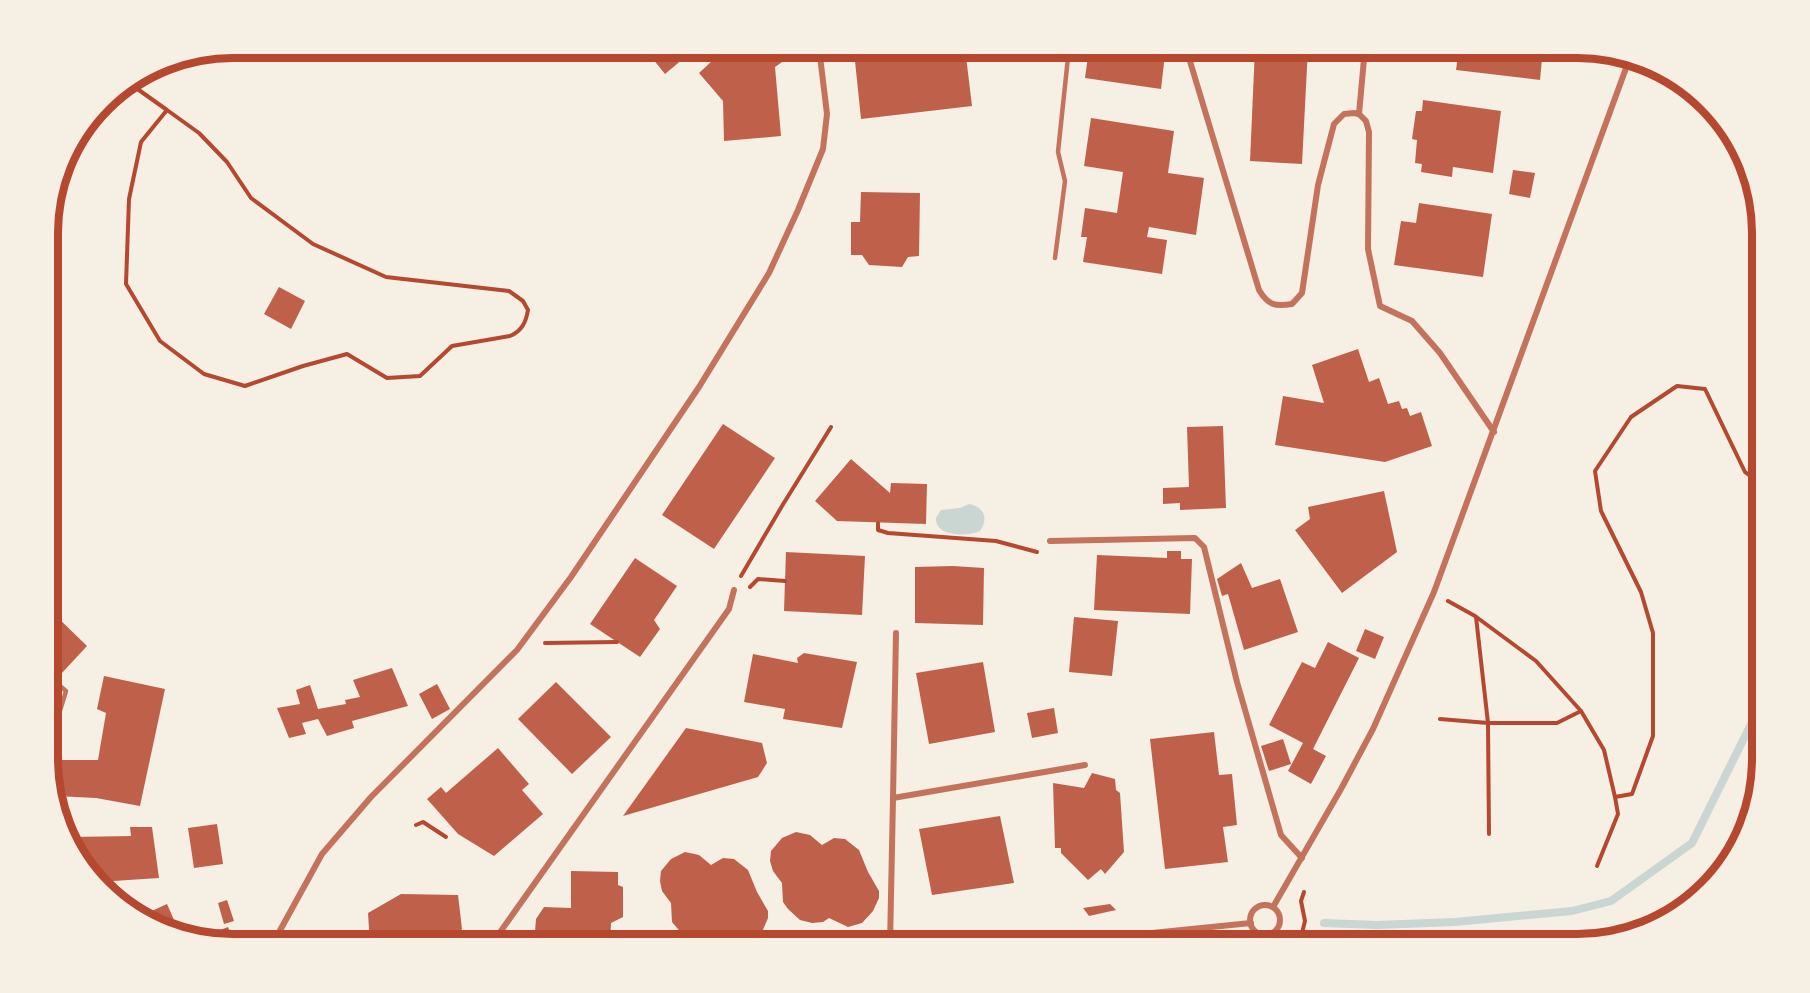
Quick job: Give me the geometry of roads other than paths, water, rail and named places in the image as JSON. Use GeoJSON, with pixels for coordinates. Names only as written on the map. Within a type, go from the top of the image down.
{"type":"FeatureCollection","features":[{"type":"Feature","properties":{"kind":"street"},"geometry":{"type":"LineString","coordinates":[[278,934],[322,854],[371,797],[517,650],[591,550],[699,387],[769,273],[823,149],[827,114],[820,58]]}},
{"type":"Feature","properties":{"kind":"street"},"geometry":{"type":"LineString","coordinates":[[1189,58],[1258,290],[1264,298],[1278,307],[1292,304],[1302,293],[1318,185],[1334,124],[1349,112],[1359,114],[1366,121],[1369,132],[1368,249],[1380,306],[1412,321],[1440,353],[1494,432]]}},
{"type":"Feature","properties":{"kind":"street"},"geometry":{"type":"LineString","coordinates":[[1359,114],[1364,58]]}},
{"type":"Feature","properties":{"kind":"street"},"geometry":{"type":"LineString","coordinates":[[1273,907],[1373,729],[1434,592],[1627,66]]}},
{"type":"Feature","properties":{"kind":"street"},"geometry":{"type":"LineString","coordinates":[[1050,541],[1195,538],[1204,547],[1238,682],[1281,836],[1302,858]]}},
{"type":"Feature","properties":{"kind":"street"},"geometry":{"type":"LineString","coordinates":[[499,934],[729,609],[734,590]]}},
{"type":"Feature","properties":{"kind":"street"},"geometry":{"type":"LineString","coordinates":[[890,934],[896,633]]}},
{"type":"Feature","properties":{"kind":"street"},"geometry":{"type":"LineString","coordinates":[[893,798],[1085,765]]}},
{"type":"Feature","properties":{"kind":"street"},"geometry":{"type":"LineString","coordinates":[[1265,905],[1273,907],[1279,915],[1279,925],[1268,934],[1255,932],[1251,923],[1251,915],[1257,908],[1265,905]]}},
{"type":"Feature","properties":{"kind":"street"},"geometry":{"type":"LineString","coordinates":[[1142,934],[1251,923]]}},
{"type":"Feature","properties":{"kind":"lane"},"geometry":{"type":"LineString","coordinates":[[1055,258],[1065,181],[1058,152],[1068,58]]}},
{"type":"Feature","properties":{"kind":"lane"},"geometry":{"type":"LineString","coordinates":[[58,688],[60,686],[66,691],[58,717]]}},
{"type":"Feature","properties":{"kind":"waterway"},"geometry":{"type":"LineString","coordinates":[[1324,923],[1377,925],[1455,922],[1572,911],[1611,901],[1692,843],[1752,722]]}}]}
